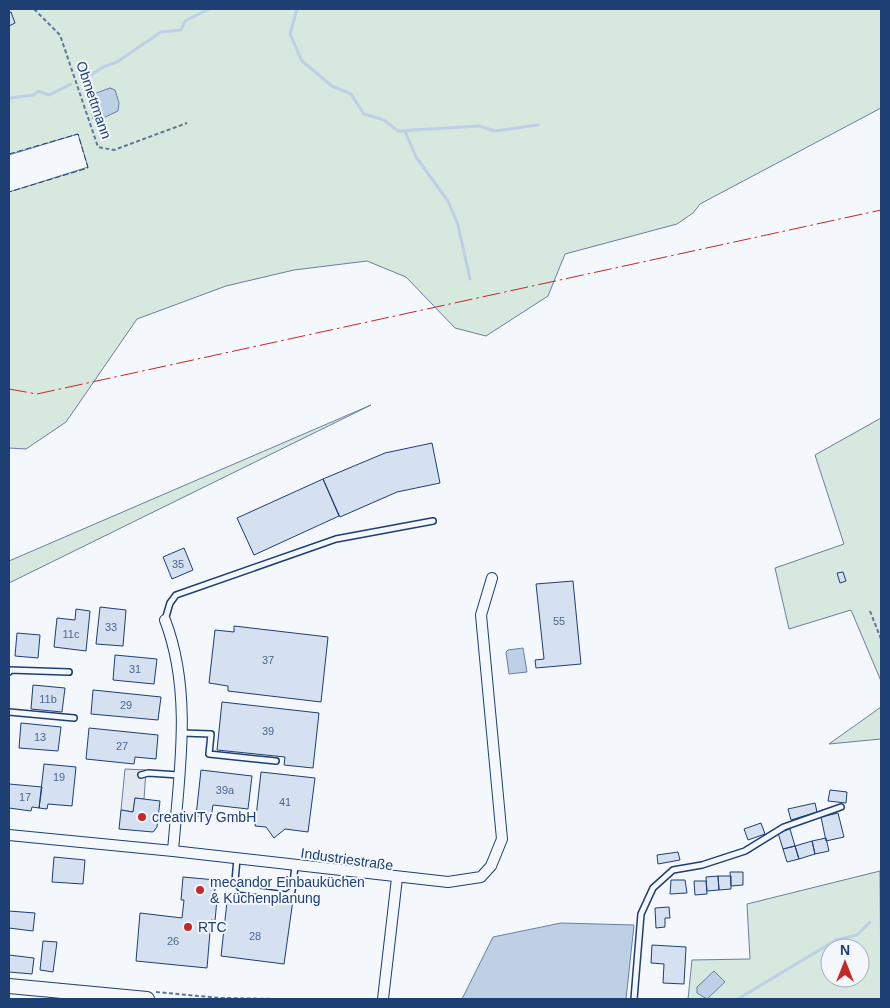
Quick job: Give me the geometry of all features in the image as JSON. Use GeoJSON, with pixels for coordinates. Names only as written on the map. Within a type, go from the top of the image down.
{"type":"FeatureCollection","features":[{"type":"Feature","properties":{"kind":"street"},"geometry":{"type":"LineString","coordinates":[[397,878],[448,882],[481,877],[491,866],[498,852],[502,839],[481,615],[492,578]]}},
{"type":"Feature","properties":{"kind":"street"},"geometry":{"type":"LineString","coordinates":[[165,620],[175,646],[183,720],[174,851]]}},
{"type":"Feature","properties":{"kind":"street","name":"Industriestraße"},"geometry":{"type":"LineString","coordinates":[[9,836],[174,851],[397,878],[383,999]]}},
{"type":"Feature","properties":{"kind":"street"},"geometry":{"type":"LineString","coordinates":[[9,986],[147,999]]}},
{"type":"Feature","properties":{"kind":"lane"},"geometry":{"type":"LineString","coordinates":[[165,620],[170,603],[176,595],[336,538],[433,521]]}},
{"type":"Feature","properties":{"kind":"lane"},"geometry":{"type":"LineString","coordinates":[[9,672],[9,670],[69,672]]}},
{"type":"Feature","properties":{"kind":"lane"},"geometry":{"type":"LineString","coordinates":[[9,712],[74,718]]}},
{"type":"Feature","properties":{"kind":"lane"},"geometry":{"type":"LineString","coordinates":[[182,733],[210,734],[209,754],[276,761]]}},
{"type":"Feature","properties":{"kind":"lane"},"geometry":{"type":"LineString","coordinates":[[141,774],[179,775]]}},
{"type":"Feature","properties":{"kind":"lane"},"geometry":{"type":"LineString","coordinates":[[634,999],[641,914],[652,888],[673,870],[702,865],[745,851],[784,827],[802,823],[841,807]]}},
{"type":"Feature","properties":{"kind":"lane"},"geometry":{"type":"LineString","coordinates":[[237,859],[235,882],[242,889],[287,895],[292,891],[295,866]]}},
{"type":"Feature","properties":{"kind":"path","name":"Obmettmann"},"geometry":{"type":"LineString","coordinates":[[34,9],[60,35],[98,147],[114,150],[187,123]]}},
{"type":"Feature","properties":{"kind":"path"},"geometry":{"type":"LineString","coordinates":[[870,610],[881,639]]}},
{"type":"Feature","properties":{"kind":"shaded area"},"geometry":{"type":"Polygon","coordinates":[[[9,9],[881,9],[881,108],[700,204],[693,213],[677,224],[565,254],[548,296],[486,336],[455,328],[406,277],[367,261],[294,270],[226,286],[137,319],[66,422],[26,449],[9,448],[9,192],[88,167],[78,134],[9,155],[9,9]]]}},
{"type":"Feature","properties":{"kind":"shaded area"},"geometry":{"type":"Polygon","coordinates":[[[371,405],[9,583],[9,561],[371,405]]]}},
{"type":"Feature","properties":{"kind":"shaded area"},"geometry":{"type":"Polygon","coordinates":[[[881,418],[881,681],[851,610],[789,629],[775,568],[844,544],[815,455],[881,418]]]}},
{"type":"Feature","properties":{"kind":"shaded area"},"geometry":{"type":"Polygon","coordinates":[[[881,707],[881,739],[829,744],[881,707]]]}},
{"type":"Feature","properties":{"kind":"shaded area"},"geometry":{"type":"Polygon","coordinates":[[[125,769],[146,770],[144,799],[135,798],[133,812],[121,810],[125,769]]]}},
{"type":"Feature","properties":{"kind":"shaded area"},"geometry":{"type":"Polygon","coordinates":[[[880,871],[881,999],[688,999],[692,960],[750,959],[747,904],[880,871]]]}},
{"type":"Feature","properties":{"kind":"water"},"geometry":{"type":"Polygon","coordinates":[[[110,88],[115,90],[119,103],[118,111],[101,119],[93,119],[88,96],[110,88]]]}},
{"type":"Feature","properties":{"kind":"water"},"geometry":{"type":"Polygon","coordinates":[[[523,648],[527,672],[509,674],[506,652],[523,648]]]}},
{"type":"Feature","properties":{"kind":"water"},"geometry":{"type":"Polygon","coordinates":[[[561,923],[634,925],[626,999],[462,999],[493,937],[561,923]]]}},
{"type":"Feature","properties":{"kind":"water"},"geometry":{"type":"Polygon","coordinates":[[[714,971],[725,982],[707,999],[697,993],[697,987],[714,971]]]}},
{"type":"Feature","properties":{"kind":"building"},"geometry":{"type":"Polygon","coordinates":[[[11,12],[15,23],[9,26],[9,13],[11,12]]]}},
{"type":"Feature","properties":{"kind":"building"},"geometry":{"type":"Polygon","coordinates":[[[432,443],[440,483],[397,492],[340,517],[323,479],[385,453],[432,443]]]}},
{"type":"Feature","properties":{"kind":"building"},"geometry":{"type":"Polygon","coordinates":[[[323,479],[339,516],[254,555],[237,518],[323,479]]]}},
{"type":"Feature","properties":{"kind":"building"},"geometry":{"type":"Polygon","coordinates":[[[184,548],[193,570],[172,579],[163,557],[184,548]]]}},
{"type":"Feature","properties":{"kind":"building"},"geometry":{"type":"Polygon","coordinates":[[[843,572],[846,581],[840,583],[837,573],[843,572]]]}},
{"type":"Feature","properties":{"kind":"building"},"geometry":{"type":"Polygon","coordinates":[[[573,581],[581,664],[536,668],[535,660],[544,659],[536,584],[573,581]]]}},
{"type":"Feature","properties":{"kind":"building"},"geometry":{"type":"Polygon","coordinates":[[[100,607],[126,610],[123,646],[96,644],[100,607]]]}},
{"type":"Feature","properties":{"kind":"building"},"geometry":{"type":"Polygon","coordinates":[[[76,609],[90,611],[86,651],[54,647],[57,618],[75,620],[76,609]]]}},
{"type":"Feature","properties":{"kind":"building"},"geometry":{"type":"Polygon","coordinates":[[[234,626],[328,637],[321,702],[228,691],[228,686],[209,683],[215,630],[234,632],[234,626]]]}},
{"type":"Feature","properties":{"kind":"building"},"geometry":{"type":"Polygon","coordinates":[[[17,633],[40,635],[38,658],[15,656],[17,633]]]}},
{"type":"Feature","properties":{"kind":"building"},"geometry":{"type":"Polygon","coordinates":[[[115,655],[157,659],[154,684],[113,680],[115,655]]]}},
{"type":"Feature","properties":{"kind":"building"},"geometry":{"type":"Polygon","coordinates":[[[33,685],[65,688],[62,712],[31,709],[33,685]]]}},
{"type":"Feature","properties":{"kind":"building"},"geometry":{"type":"Polygon","coordinates":[[[93,690],[161,697],[158,720],[91,714],[93,690]]]}},
{"type":"Feature","properties":{"kind":"building"},"geometry":{"type":"Polygon","coordinates":[[[222,702],[319,713],[313,768],[284,765],[285,757],[217,750],[222,702]]]}},
{"type":"Feature","properties":{"kind":"building"},"geometry":{"type":"Polygon","coordinates":[[[21,723],[61,727],[58,751],[19,748],[21,723]]]}},
{"type":"Feature","properties":{"kind":"building"},"geometry":{"type":"Polygon","coordinates":[[[89,728],[158,735],[156,759],[135,757],[134,764],[86,759],[89,728]]]}},
{"type":"Feature","properties":{"kind":"building"},"geometry":{"type":"Polygon","coordinates":[[[44,764],[76,767],[72,806],[48,804],[47,809],[39,808],[44,764]]]}},
{"type":"Feature","properties":{"kind":"building"},"geometry":{"type":"Polygon","coordinates":[[[201,770],[252,776],[248,809],[213,805],[211,818],[196,816],[201,770]]]}},
{"type":"Feature","properties":{"kind":"building"},"geometry":{"type":"Polygon","coordinates":[[[261,772],[315,778],[308,832],[285,829],[274,838],[266,827],[255,826],[261,772]]]}},
{"type":"Feature","properties":{"kind":"building"},"geometry":{"type":"Polygon","coordinates":[[[9,784],[42,787],[39,808],[32,807],[31,811],[9,808],[9,784]]]}},
{"type":"Feature","properties":{"kind":"building"},"geometry":{"type":"Polygon","coordinates":[[[830,790],[847,792],[846,803],[828,801],[830,790]]]}},
{"type":"Feature","properties":{"kind":"building"},"geometry":{"type":"Polygon","coordinates":[[[135,798],[160,801],[157,827],[153,832],[119,829],[121,810],[133,812],[135,798]]]}},
{"type":"Feature","properties":{"kind":"building"},"geometry":{"type":"Polygon","coordinates":[[[815,803],[817,812],[791,820],[788,809],[815,803]]]}},
{"type":"Feature","properties":{"kind":"building"},"geometry":{"type":"Polygon","coordinates":[[[838,813],[844,837],[826,841],[821,817],[838,813]]]}},
{"type":"Feature","properties":{"kind":"building"},"geometry":{"type":"Polygon","coordinates":[[[761,823],[765,834],[748,840],[744,829],[761,823]]]}},
{"type":"Feature","properties":{"kind":"building"},"geometry":{"type":"Polygon","coordinates":[[[790,829],[795,846],[783,849],[778,833],[790,829]]]}},
{"type":"Feature","properties":{"kind":"building"},"geometry":{"type":"Polygon","coordinates":[[[826,838],[829,851],[815,854],[812,841],[826,838]]]}},
{"type":"Feature","properties":{"kind":"building"},"geometry":{"type":"Polygon","coordinates":[[[812,841],[815,854],[799,859],[795,846],[812,841]]]}},
{"type":"Feature","properties":{"kind":"building"},"geometry":{"type":"Polygon","coordinates":[[[795,846],[799,859],[787,862],[783,849],[795,846]]]}},
{"type":"Feature","properties":{"kind":"building"},"geometry":{"type":"Polygon","coordinates":[[[678,852],[680,860],[658,864],[657,855],[678,852]]]}},
{"type":"Feature","properties":{"kind":"building"},"geometry":{"type":"Polygon","coordinates":[[[54,857],[85,860],[83,884],[52,882],[54,857]]]}},
{"type":"Feature","properties":{"kind":"building"},"geometry":{"type":"Polygon","coordinates":[[[730,872],[743,872],[743,885],[731,886],[730,872]]]}},
{"type":"Feature","properties":{"kind":"building"},"geometry":{"type":"Polygon","coordinates":[[[718,876],[719,890],[707,891],[706,877],[718,876]]]}},
{"type":"Feature","properties":{"kind":"building"},"geometry":{"type":"Polygon","coordinates":[[[718,876],[731,876],[731,889],[719,890],[718,876]]]}},
{"type":"Feature","properties":{"kind":"building"},"geometry":{"type":"Polygon","coordinates":[[[183,877],[216,880],[214,898],[217,899],[215,921],[211,920],[207,968],[136,961],[140,913],[182,918],[184,900],[181,900],[183,877]]]}},
{"type":"Feature","properties":{"kind":"building"},"geometry":{"type":"Polygon","coordinates":[[[671,880],[685,880],[687,893],[670,894],[671,880]]]}},
{"type":"Feature","properties":{"kind":"building"},"geometry":{"type":"Polygon","coordinates":[[[694,881],[706,881],[707,894],[695,895],[694,881]]]}},
{"type":"Feature","properties":{"kind":"building"},"geometry":{"type":"Polygon","coordinates":[[[228,893],[293,900],[284,964],[221,956],[228,893]]]}},
{"type":"Feature","properties":{"kind":"building"},"geometry":{"type":"Polygon","coordinates":[[[669,907],[670,918],[665,918],[665,927],[656,928],[655,908],[669,907]]]}},
{"type":"Feature","properties":{"kind":"building"},"geometry":{"type":"Polygon","coordinates":[[[9,911],[35,913],[33,931],[9,928],[9,911]]]}},
{"type":"Feature","properties":{"kind":"building"},"geometry":{"type":"Polygon","coordinates":[[[43,941],[57,942],[53,972],[40,970],[43,941]]]}},
{"type":"Feature","properties":{"kind":"building"},"geometry":{"type":"Polygon","coordinates":[[[652,945],[686,947],[684,984],[663,983],[664,964],[651,963],[652,945]]]}},
{"type":"Feature","properties":{"kind":"building"},"geometry":{"type":"Polygon","coordinates":[[[9,955],[34,958],[32,974],[9,972],[9,955]]]}},
{"type":"Feature","properties":{"kind":"waterway"},"geometry":{"type":"LineString","coordinates":[[83,80],[103,67],[117,62],[161,32],[181,30],[185,21],[209,9]]}},
{"type":"Feature","properties":{"kind":"waterway"},"geometry":{"type":"LineString","coordinates":[[297,9],[290,34],[302,61],[332,86],[351,94],[364,114],[384,120],[398,131],[479,126],[495,131],[538,125]]}},
{"type":"Feature","properties":{"kind":"waterway"},"geometry":{"type":"LineString","coordinates":[[9,98],[34,95],[38,91],[49,95],[71,84]]}},
{"type":"Feature","properties":{"kind":"waterway"},"geometry":{"type":"LineString","coordinates":[[405,131],[416,157],[448,201],[458,225],[470,279]]}},
{"type":"Feature","properties":{"kind":"waterway"},"geometry":{"type":"LineString","coordinates":[[738,999],[836,940],[857,935],[870,922]]}},
{"type":"Feature","properties":{"kind":"fence"},"geometry":{"type":"LineString","coordinates":[[9,154],[78,134],[88,168],[9,192]]}},
{"type":"Feature","properties":{"kind":"power"},"geometry":{"type":"LineString","coordinates":[[9,389],[37,394],[881,210]]}},
{"type":"Feature","properties":{"kind":"place","name":"creativITy GmbH"},"geometry":{"type":"Point","coordinates":[142,817]}},
{"type":"Feature","properties":{"kind":"place","name":"mecandor Einbauküchen & Küchenplanung"},"geometry":{"type":"Point","coordinates":[200,890]}},
{"type":"Feature","properties":{"kind":"place","name":"RTC"},"geometry":{"type":"Point","coordinates":[188,927]}}]}
